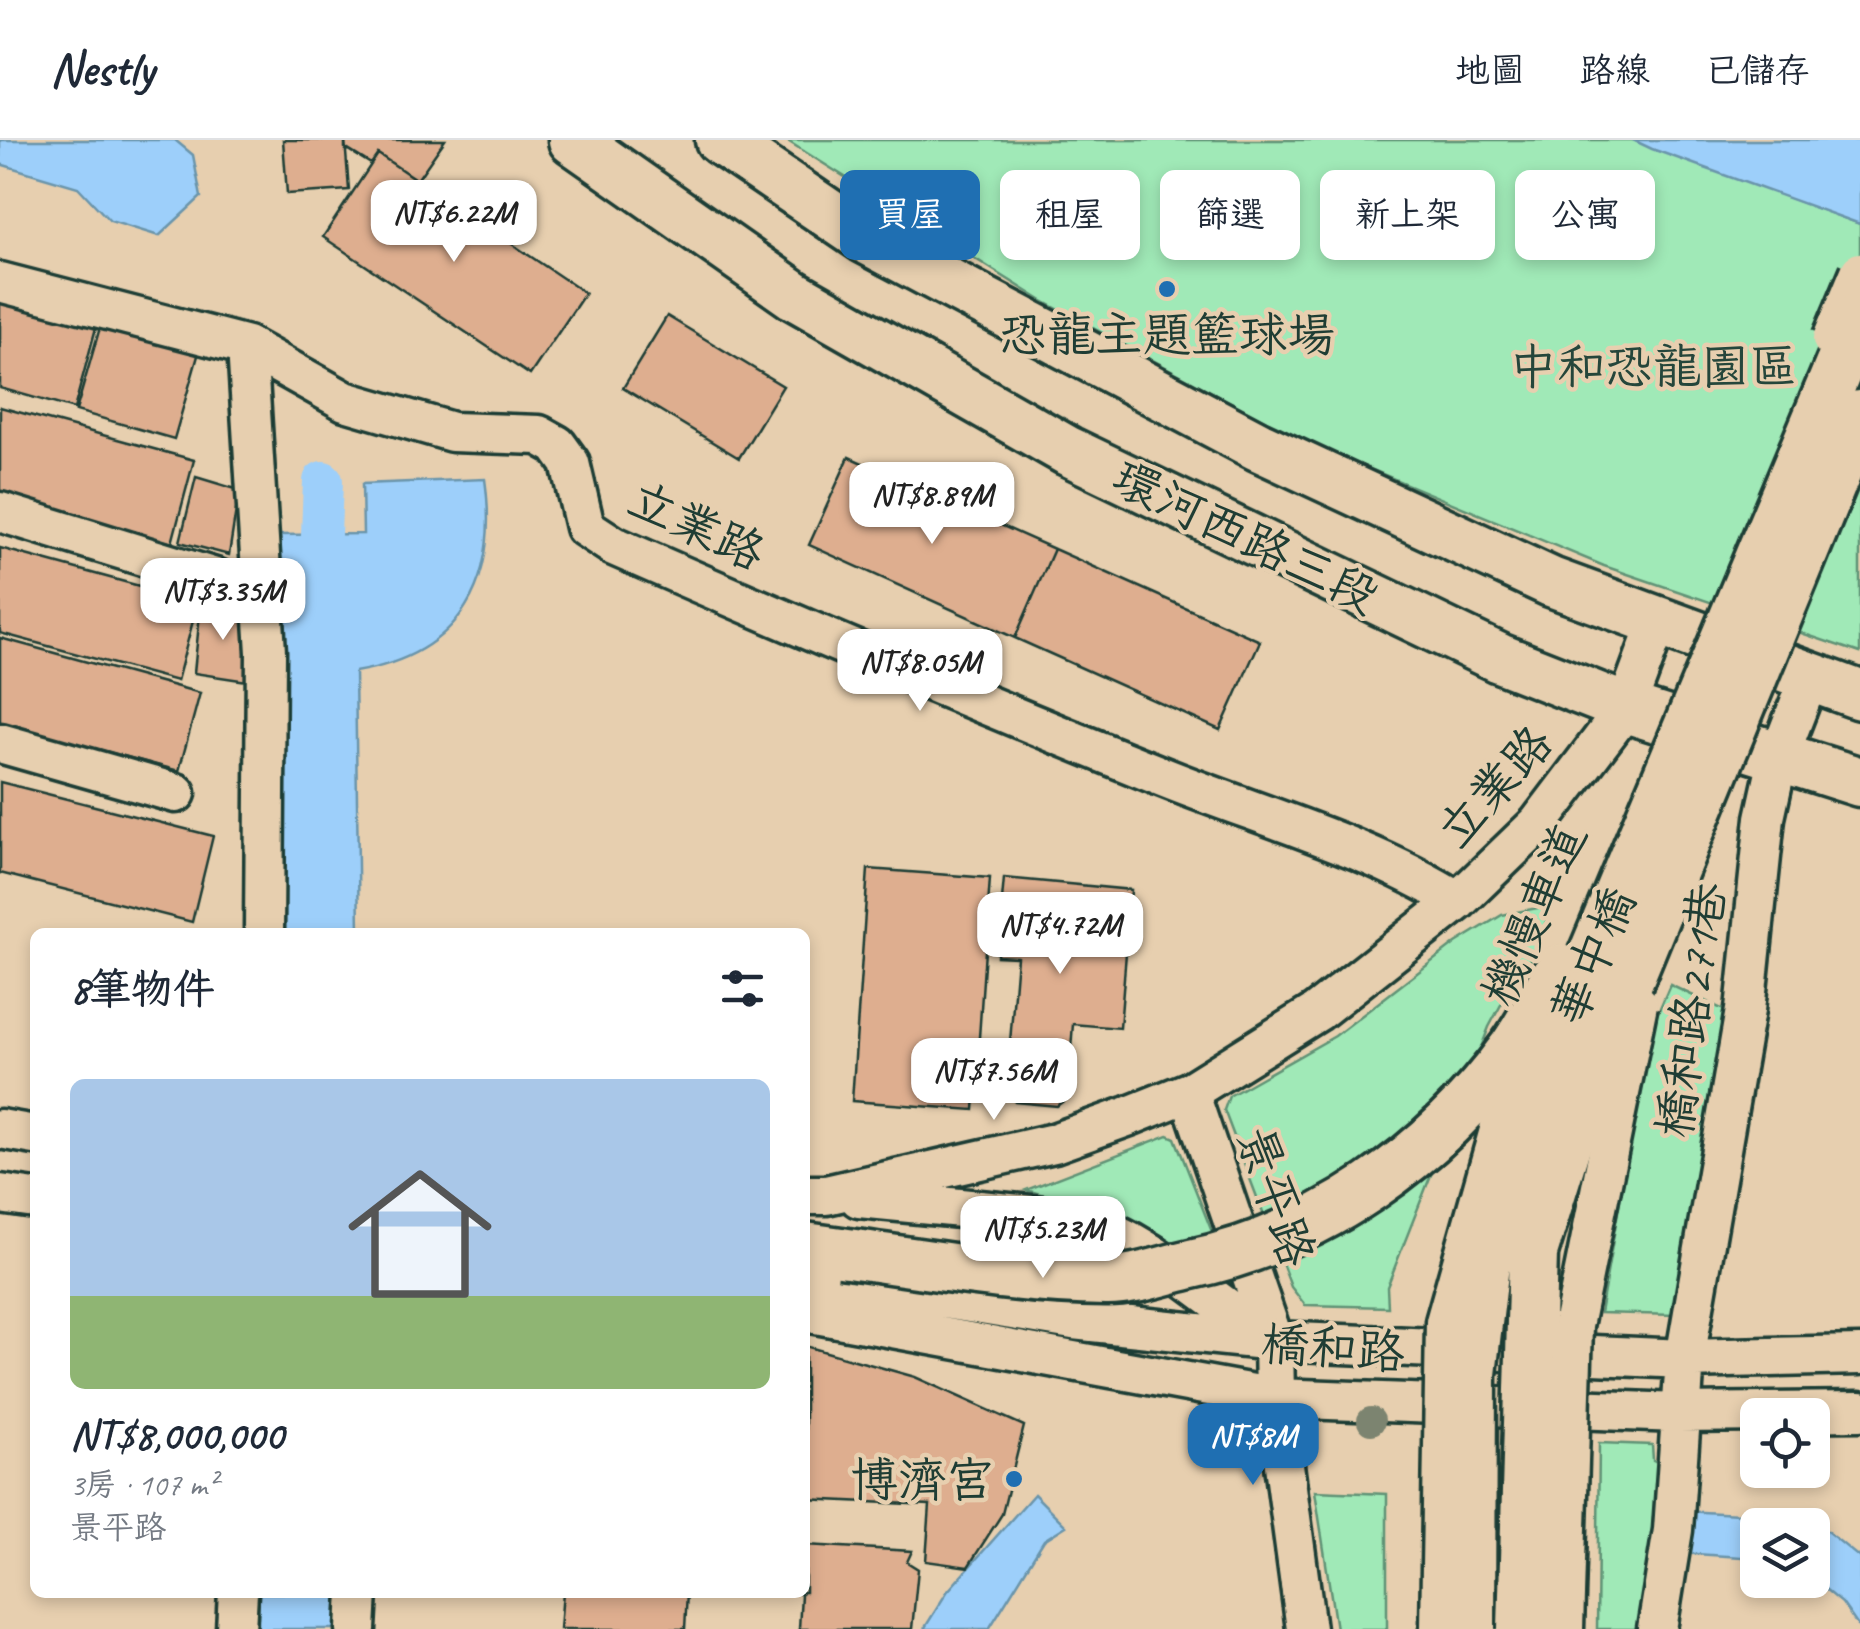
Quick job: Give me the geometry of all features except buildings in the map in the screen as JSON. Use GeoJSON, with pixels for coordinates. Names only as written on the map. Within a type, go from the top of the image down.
{"type":"FeatureCollection","features":[{"type":"Feature","properties":{"kind":"main road","name":"環河西路三段"},"geometry":{"type":"LineString","coordinates":[[573,140],[794,296],[1068,451],[1499,658],[1626,708],[1860,782]]}},
{"type":"Feature","properties":{"kind":"main road","name":"環河西路三段"},"geometry":{"type":"LineString","coordinates":[[720,140],[866,239],[1258,446],[1552,582],[1809,680],[1860,695]]}},
{"type":"Feature","properties":{"kind":"main road","name":"華中橋"},"geometry":{"type":"LineString","coordinates":[[1471,1629],[1472,1374],[1487,1247],[1540,1078],[1860,316]]}},
{"type":"Feature","properties":{"kind":"main road","name":"華中橋"},"geometry":{"type":"LineString","coordinates":[[1522,1629],[1533,1254],[1581,1098],[1860,415]]}},
{"type":"Feature","properties":{"kind":"main road"},"geometry":{"type":"LineString","coordinates":[[817,1258],[1110,1282],[1214,1260],[1310,1226],[1392,1175],[1459,1110],[1514,1047],[1654,808]]}},
{"type":"Feature","properties":{"kind":"street","name":"機慢車道"},"geometry":{"type":"LineString","coordinates":[[1440,1629],[1445,1322],[1503,1116],[1860,272]]}},
{"type":"Feature","properties":{"kind":"street","name":"立業路"},"geometry":{"type":"LineString","coordinates":[[0,282],[247,346],[346,401],[452,432],[539,435],[557,446],[570,462],[585,527],[614,546],[816,635],[1088,747],[1406,870],[1458,901],[1538,824],[1626,708],[1657,624]]}},
{"type":"Feature","properties":{"kind":"street"},"geometry":{"type":"LineString","coordinates":[[247,346],[266,652],[264,928]]}},
{"type":"Feature","properties":{"kind":"street"},"geometry":{"type":"LineString","coordinates":[[1564,1629],[1572,1326],[1631,1023],[1777,636],[1860,440]]}},
{"type":"Feature","properties":{"kind":"street"},"geometry":{"type":"LineString","coordinates":[[0,512],[218,579]]}},
{"type":"Feature","properties":{"kind":"street","name":"橋和路271巷"},"geometry":{"type":"LineString","coordinates":[[1685,1359],[1745,1010],[1765,818],[1778,759],[1809,680]]}},
{"type":"Feature","properties":{"kind":"street"},"geometry":{"type":"LineString","coordinates":[[0,743],[176,793]]}},
{"type":"Feature","properties":{"kind":"street","name":"橋和路"},"geometry":{"type":"LineString","coordinates":[[816,1195],[1054,1144],[1189,1092],[1317,1012],[1458,901]]}},
{"type":"Feature","properties":{"kind":"street","name":"景平路"},"geometry":{"type":"LineString","coordinates":[[1189,1092],[1274,1342],[1275,1398],[1306,1629]]}},
{"type":"Feature","properties":{"kind":"street"},"geometry":{"type":"LineString","coordinates":[[0,1129],[30,1133]]}},
{"type":"Feature","properties":{"kind":"street"},"geometry":{"type":"LineString","coordinates":[[0,1194],[30,1197]]}},
{"type":"Feature","properties":{"kind":"street","name":"橋和路"},"geometry":{"type":"LineString","coordinates":[[816,1195],[1082,1220],[1140,1243],[1215,1303],[1274,1342]]}},
{"type":"Feature","properties":{"kind":"street","name":"橋和路"},"geometry":{"type":"LineString","coordinates":[[817,1258],[1073,1320],[1274,1342],[1685,1359],[1860,1355]]}},
{"type":"Feature","properties":{"kind":"street","name":"橋和路"},"geometry":{"type":"LineString","coordinates":[[810,1313],[1275,1398],[1679,1413],[1860,1411]]}},
{"type":"Feature","properties":{"kind":"street"},"geometry":{"type":"LineString","coordinates":[[1657,1629],[1673,1530],[1685,1359]]}},
{"type":"Feature","properties":{"kind":"street"},"geometry":{"type":"LineString","coordinates":[[236,1629],[238,1598]]}},
{"type":"Feature","properties":{"kind":"street"},"geometry":{"type":"LineString","coordinates":[[356,1629],[358,1598]]}},
{"type":"Feature","properties":{"kind":"green space","name":"中和恐龍園區"},"geometry":{"type":"Polygon","coordinates":[[[786,140],[1633,140],[1860,224],[1860,653],[1604,566],[1305,442],[1041,300],[977,260],[980,170],[840,170],[840,174],[786,140]]]}},
{"type":"Feature","properties":{"kind":"green space"},"geometry":{"type":"Polygon","coordinates":[[[1553,905],[1525,973],[1509,990],[1489,1027],[1387,1287],[1388,1307],[1305,1305],[1291,1287],[1224,1110],[1229,1096],[1335,1036],[1456,943],[1502,915],[1553,905]]]}},
{"type":"Feature","properties":{"kind":"green space"},"geometry":{"type":"Polygon","coordinates":[[[1670,985],[1724,1010],[1676,1315],[1600,1313],[1650,1031],[1670,985]]]}},
{"type":"Feature","properties":{"kind":"green space"},"geometry":{"type":"Polygon","coordinates":[[[1168,1135],[1175,1138],[1229,1275],[1072,1203],[1026,1190],[1168,1135]]]}},
{"type":"Feature","properties":{"kind":"green space"},"geometry":{"type":"Polygon","coordinates":[[[1599,1443],[1652,1445],[1653,1460],[1661,1464],[1646,1629],[1597,1629],[1599,1443]]]}},
{"type":"Feature","properties":{"kind":"green space"},"geometry":{"type":"Polygon","coordinates":[[[1315,1491],[1387,1494],[1387,1629],[1336,1629],[1315,1491]]]}},
{"type":"Feature","properties":{"kind":"water"},"geometry":{"type":"Polygon","coordinates":[[[0,140],[175,140],[193,155],[201,197],[159,236],[110,221],[78,187],[0,164],[0,140]]]}},
{"type":"Feature","properties":{"kind":"water"},"geometry":{"type":"Polygon","coordinates":[[[1633,140],[1860,140],[1860,224],[1652,149],[1633,140]]]}},
{"type":"Feature","properties":{"kind":"water"},"geometry":{"type":"Polygon","coordinates":[[[485,479],[486,549],[466,607],[447,630],[423,648],[392,663],[355,672],[359,928],[282,928],[278,535],[363,534],[362,484],[485,479]]]}},
{"type":"Feature","properties":{"kind":"water"},"geometry":{"type":"Polygon","coordinates":[[[1034,1494],[1066,1526],[1044,1540],[989,1629],[924,1629],[947,1592],[1034,1494]]]}},
{"type":"Feature","properties":{"kind":"water"},"geometry":{"type":"Polygon","coordinates":[[[1683,1511],[1740,1514],[1740,1557],[1680,1553],[1683,1511]]]}},
{"type":"Feature","properties":{"kind":"water"},"geometry":{"type":"Polygon","coordinates":[[[1830,1534],[1860,1558],[1860,1629],[1830,1593],[1830,1534]]]}},
{"type":"Feature","properties":{"kind":"water"},"geometry":{"type":"Polygon","coordinates":[[[259,1598],[345,1598],[344,1629],[258,1629],[259,1598]]]}},
{"type":"Feature","properties":{"kind":"waterway"},"geometry":{"type":"LineString","coordinates":[[319,589],[323,481]]}},
{"type":"Feature","properties":{"kind":"place","name":"恐龍主題籃球場"},"geometry":{"type":"Point","coordinates":[1167,289]}},
{"type":"Feature","properties":{"kind":"place","name":"博濟宮"},"geometry":{"type":"Point","coordinates":[1014,1479]}}]}
